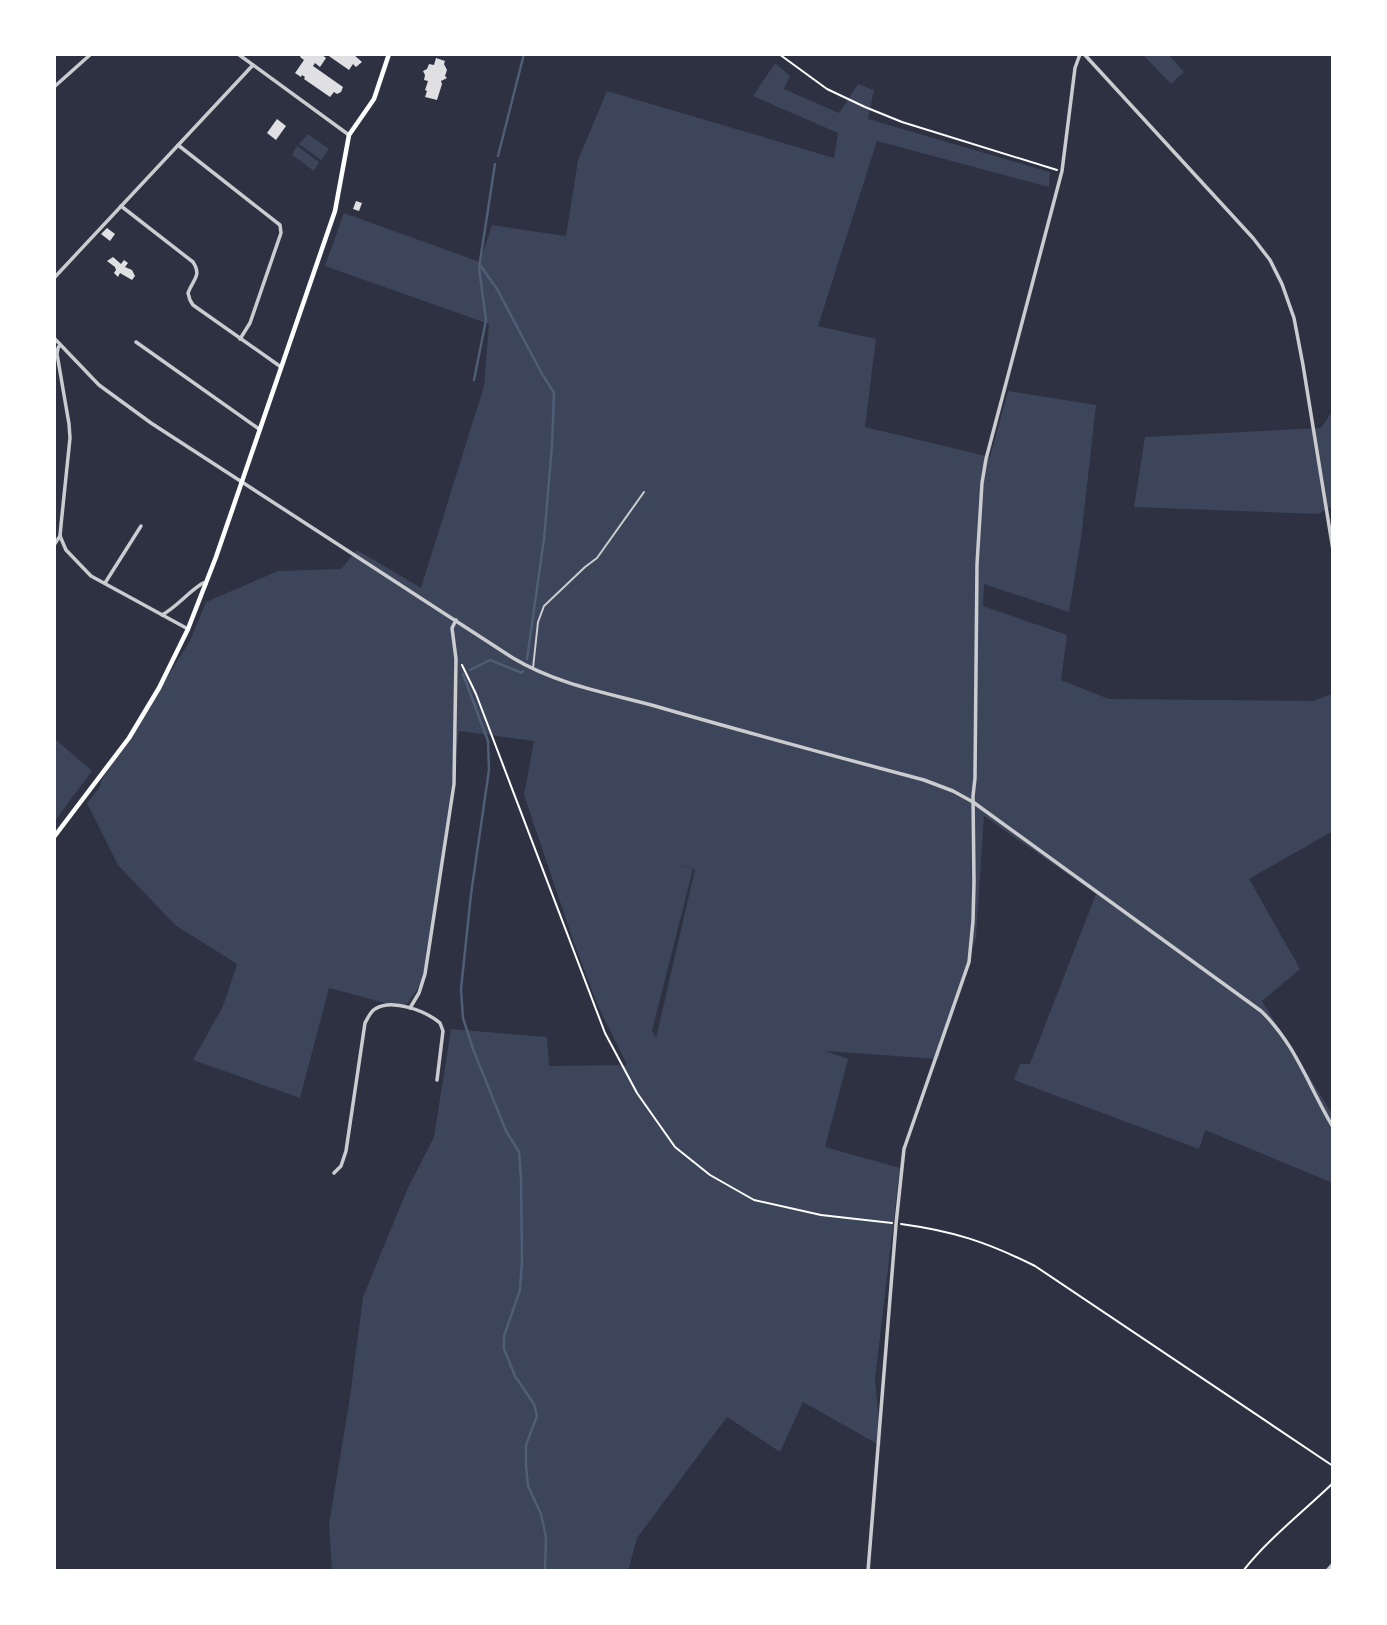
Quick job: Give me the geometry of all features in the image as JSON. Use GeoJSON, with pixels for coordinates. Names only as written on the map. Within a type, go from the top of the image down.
{"type":"FeatureCollection","features":[{"type":"Feature","properties":{"kind":"main road"},"geometry":{"type":"LineString","coordinates":[[54,837],[129,738],[159,688],[188,629],[335,211],[349,135],[374,99],[388,54]]}},
{"type":"Feature","properties":{"kind":"street"},"geometry":{"type":"LineString","coordinates":[[54,87],[91,54]]}},
{"type":"Feature","properties":{"kind":"street"},"geometry":{"type":"LineString","coordinates":[[238,54],[349,135]]}},
{"type":"Feature","properties":{"kind":"street"},"geometry":{"type":"LineString","coordinates":[[868,1571],[904,1149],[968,962],[973,922],[977,564],[982,483],[1062,171],[1075,68],[1082,54],[1270,260],[1294,318],[1333,550]]}},
{"type":"Feature","properties":{"kind":"street"},"geometry":{"type":"LineString","coordinates":[[54,278],[253,65]]}},
{"type":"Feature","properties":{"kind":"street"},"geometry":{"type":"LineString","coordinates":[[178,145],[280,225],[281,233],[250,323],[240,339]]}},
{"type":"Feature","properties":{"kind":"street"},"geometry":{"type":"LineString","coordinates":[[121,206],[193,262],[198,270],[188,293],[193,305],[281,367]]}},
{"type":"Feature","properties":{"kind":"street"},"geometry":{"type":"LineString","coordinates":[[54,338],[110,393],[151,422],[532,669],[652,706],[924,780],[974,802],[1261,1011],[1289,1043],[1333,1127]]}},
{"type":"Feature","properties":{"kind":"street"},"geometry":{"type":"LineString","coordinates":[[136,342],[259,429]]}},
{"type":"Feature","properties":{"kind":"street"},"geometry":{"type":"LineString","coordinates":[[61,345],[57,354],[70,438],[61,536],[66,550],[91,576],[188,629]]}},
{"type":"Feature","properties":{"kind":"street"},"geometry":{"type":"LineString","coordinates":[[105,583],[141,526]]}},
{"type":"Feature","properties":{"kind":"street"},"geometry":{"type":"LineString","coordinates":[[54,545],[61,536]]}},
{"type":"Feature","properties":{"kind":"street"},"geometry":{"type":"LineString","coordinates":[[162,615],[175,607],[193,589],[206,584]]}},
{"type":"Feature","properties":{"kind":"street"},"geometry":{"type":"LineString","coordinates":[[410,1007],[419,993],[425,974],[454,784],[455,652],[452,628],[456,620]]}},
{"type":"Feature","properties":{"kind":"street"},"geometry":{"type":"LineString","coordinates":[[334,1173],[341,1166],[346,1151],[365,1023],[371,1011],[378,1007],[410,1007],[440,1023],[443,1031],[438,1080]]}},
{"type":"Feature","properties":{"kind":"street"},"geometry":{"type":"LineString","coordinates":[[1327,1571],[1333,1564]]}},
{"type":"Feature","properties":{"kind":"lane"},"geometry":{"type":"LineString","coordinates":[[532,669],[538,622],[544,606],[597,558],[644,492]]}},
{"type":"Feature","properties":{"kind":"path"},"geometry":{"type":"LineString","coordinates":[[779,54],[827,89],[865,107],[902,122],[1062,171]]}},
{"type":"Feature","properties":{"kind":"path"},"geometry":{"type":"LineString","coordinates":[[455,652],[476,694],[606,1033],[637,1093],[675,1147],[710,1175],[754,1200],[821,1215],[934,1229],[970,1237],[1003,1250],[1035,1266],[1333,1466]]}},
{"type":"Feature","properties":{"kind":"path"},"geometry":{"type":"LineString","coordinates":[[1243,1571],[1268,1542],[1333,1483]]}},
{"type":"Feature","properties":{"kind":"shaded area"},"geometry":{"type":"Polygon","coordinates":[[[1142,54],[1168,54],[1184,72],[1171,84],[1142,54]]]}},
{"type":"Feature","properties":{"kind":"shaded area"},"geometry":{"type":"Polygon","coordinates":[[[775,63],[790,76],[784,89],[839,113],[858,84],[874,90],[868,119],[1050,172],[1049,187],[877,141],[818,326],[876,339],[865,427],[990,457],[1008,391],[1096,405],[1081,539],[1069,612],[984,584],[983,606],[1067,635],[1061,680],[1109,699],[1314,701],[1333,693],[1333,831],[1249,879],[1300,969],[1262,1001],[1333,1115],[1333,1183],[1205,1130],[1199,1149],[1014,1080],[1020,1064],[1030,1064],[1096,894],[984,816],[976,937],[938,1059],[825,1051],[848,1059],[825,1147],[900,1168],[875,1379],[881,1446],[803,1402],[780,1452],[727,1417],[637,1538],[628,1571],[332,1571],[329,1524],[363,1297],[407,1190],[434,1137],[451,1029],[547,1037],[549,1066],[627,1065],[598,1006],[524,795],[534,741],[459,731],[425,978],[404,1008],[329,988],[300,1098],[193,1060],[223,1006],[237,964],[175,925],[118,865],[87,803],[100,787],[101,781],[190,641],[206,602],[278,571],[341,569],[357,550],[421,588],[484,386],[489,324],[325,266],[344,213],[480,262],[492,225],[566,236],[578,160],[607,91],[834,158],[838,133],[753,96],[775,63]],[[673,863],[693,869],[652,1031],[656,1038],[695,869],[673,863]]]}},
{"type":"Feature","properties":{"kind":"shaded area"},"geometry":{"type":"Polygon","coordinates":[[[308,134],[329,149],[321,160],[299,144],[308,134]]]}},
{"type":"Feature","properties":{"kind":"shaded area"},"geometry":{"type":"Polygon","coordinates":[[[297,146],[319,162],[314,171],[292,155],[297,146]]]}},
{"type":"Feature","properties":{"kind":"shaded area"},"geometry":{"type":"Polygon","coordinates":[[[1333,410],[1333,506],[1318,514],[1134,507],[1145,437],[1321,428],[1333,410]]]}},
{"type":"Feature","properties":{"kind":"shaded area"},"geometry":{"type":"Polygon","coordinates":[[[54,738],[92,771],[54,822],[54,738]]]}},
{"type":"Feature","properties":{"kind":"building"},"geometry":{"type":"Polygon","coordinates":[[[302,54],[321,54],[326,58],[320,67],[315,63],[313,66],[343,87],[341,92],[334,92],[330,97],[304,79],[305,77],[295,73],[304,60],[300,57],[302,54]]]}},
{"type":"Feature","properties":{"kind":"building"},"geometry":{"type":"Polygon","coordinates":[[[326,54],[353,54],[362,62],[356,67],[353,64],[349,70],[326,54]]]}},
{"type":"Feature","properties":{"kind":"building"},"geometry":{"type":"Polygon","coordinates":[[[436,58],[445,61],[447,70],[447,78],[441,81],[437,100],[425,97],[428,81],[424,80],[423,71],[429,64],[434,65],[436,58]]]}},
{"type":"Feature","properties":{"kind":"building"},"geometry":{"type":"Polygon","coordinates":[[[277,119],[286,126],[276,140],[267,133],[277,119]]]}},
{"type":"Feature","properties":{"kind":"building"},"geometry":{"type":"Polygon","coordinates":[[[356,201],[362,203],[359,211],[353,209],[356,201]]]}},
{"type":"Feature","properties":{"kind":"building"},"geometry":{"type":"Polygon","coordinates":[[[107,228],[115,234],[110,241],[101,234],[107,228]]]}},
{"type":"Feature","properties":{"kind":"building"},"geometry":{"type":"Polygon","coordinates":[[[113,257],[121,264],[124,260],[128,263],[125,267],[132,270],[135,276],[132,280],[120,273],[118,277],[114,273],[115,267],[107,261],[113,257]]]}},
{"type":"Feature","properties":{"kind":"waterway"},"geometry":{"type":"LineString","coordinates":[[498,156],[524,54]]}},
{"type":"Feature","properties":{"kind":"waterway"},"geometry":{"type":"LineString","coordinates":[[474,380],[486,320],[479,268],[495,164]]}},
{"type":"Feature","properties":{"kind":"waterway"},"geometry":{"type":"LineString","coordinates":[[480,265],[497,289],[554,393],[544,539],[527,659]]}},
{"type":"Feature","properties":{"kind":"waterway"},"geometry":{"type":"LineString","coordinates":[[470,670],[490,660],[522,673],[523,671]]}},
{"type":"Feature","properties":{"kind":"waterway"},"geometry":{"type":"LineString","coordinates":[[463,674],[488,741],[489,770],[471,894],[461,989],[463,1018],[506,1131],[519,1152],[522,1261],[520,1290],[504,1336],[504,1349],[515,1376],[534,1404],[537,1416],[526,1445],[526,1465],[528,1486],[541,1514],[546,1537],[545,1571]]}}]}
